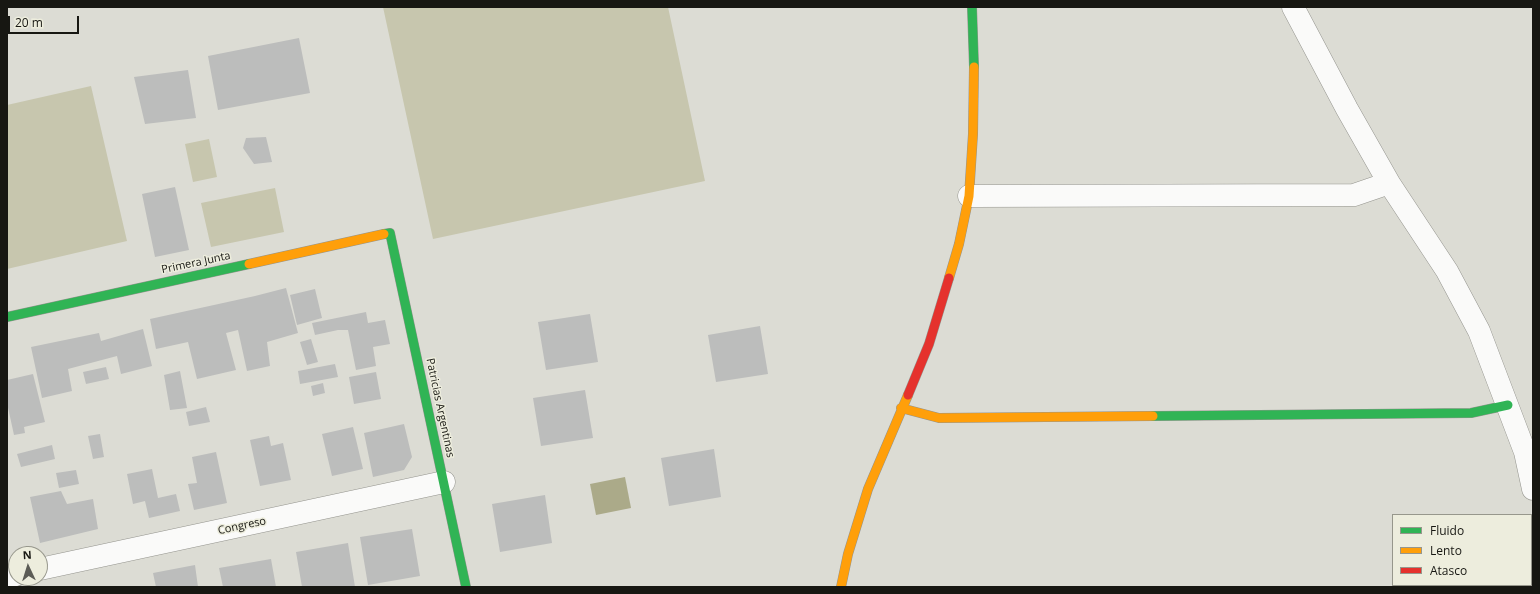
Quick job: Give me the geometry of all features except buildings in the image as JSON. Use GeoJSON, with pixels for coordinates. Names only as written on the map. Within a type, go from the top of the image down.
{"type":"FeatureCollection","features":[{"type":"Feature","properties":{"kind":"street"},"geometry":{"type":"LineString","coordinates":[[841,587],[848,554],[868,489],[931,337],[959,244],[969,196],[976,83],[972,7]]}},
{"type":"Feature","properties":{"kind":"street"},"geometry":{"type":"LineString","coordinates":[[1293,7],[1347,110],[1389,183],[1447,271],[1479,331],[1508,405],[1524,452],[1533,489]]}},
{"type":"Feature","properties":{"kind":"street"},"geometry":{"type":"LineString","coordinates":[[969,196],[1354,194],[1389,183]]}},
{"type":"Feature","properties":{"kind":"street","name":"Primera Junta"},"geometry":{"type":"LineString","coordinates":[[7,317],[390,233]]}},
{"type":"Feature","properties":{"kind":"street","name":"Patricias Argentinas"},"geometry":{"type":"LineString","coordinates":[[390,233],[466,587]]}},
{"type":"Feature","properties":{"kind":"street"},"geometry":{"type":"LineString","coordinates":[[901,408],[939,418],[1471,413],[1508,405]]}},
{"type":"Feature","properties":{"kind":"street","name":"Congreso"},"geometry":{"type":"LineString","coordinates":[[48,567],[444,482]]}},
{"type":"Feature","properties":{"kind":"shaded area"},"geometry":{"type":"Polygon","coordinates":[[[383,7],[668,7],[705,181],[433,239],[383,7]]]}},
{"type":"Feature","properties":{"kind":"shaded area"},"geometry":{"type":"Polygon","coordinates":[[[91,86],[127,241],[7,269],[7,105],[91,86]]]}},
{"type":"Feature","properties":{"kind":"shaded area"},"geometry":{"type":"Polygon","coordinates":[[[209,139],[217,177],[193,182],[185,144],[209,139]]]}},
{"type":"Feature","properties":{"kind":"shaded area"},"geometry":{"type":"Polygon","coordinates":[[[275,188],[284,232],[211,247],[201,203],[275,188]]]}},
{"type":"Feature","properties":{"kind":"shaded area"},"geometry":{"type":"Polygon","coordinates":[[[625,477],[631,508],[596,515],[590,484],[625,477]]]}},
{"type":"Feature","properties":{"kind":"traffic: fast"},"geometry":{"type":"LineString","coordinates":[[972,7],[974,67]]}},
{"type":"Feature","properties":{"kind":"traffic: fast"},"geometry":{"type":"LineString","coordinates":[[384,234],[390,233],[466,587]]}},
{"type":"Feature","properties":{"kind":"traffic: fast"},"geometry":{"type":"LineString","coordinates":[[7,317],[249,264]]}},
{"type":"Feature","properties":{"kind":"traffic: fast"},"geometry":{"type":"LineString","coordinates":[[1153,416],[1471,413],[1508,405]]}},
{"type":"Feature","properties":{"kind":"traffic: slow"},"geometry":{"type":"LineString","coordinates":[[949,278],[959,244],[969,196],[973,134],[974,67]]}},
{"type":"Feature","properties":{"kind":"traffic: slow"},"geometry":{"type":"LineString","coordinates":[[249,264],[384,234]]}},
{"type":"Feature","properties":{"kind":"traffic: slow"},"geometry":{"type":"LineString","coordinates":[[841,587],[848,554],[868,489],[908,395]]}},
{"type":"Feature","properties":{"kind":"traffic: slow"},"geometry":{"type":"LineString","coordinates":[[901,408],[939,418],[1153,416]]}},
{"type":"Feature","properties":{"kind":"traffic: jam"},"geometry":{"type":"LineString","coordinates":[[908,395],[929,344],[949,278]]}}]}
